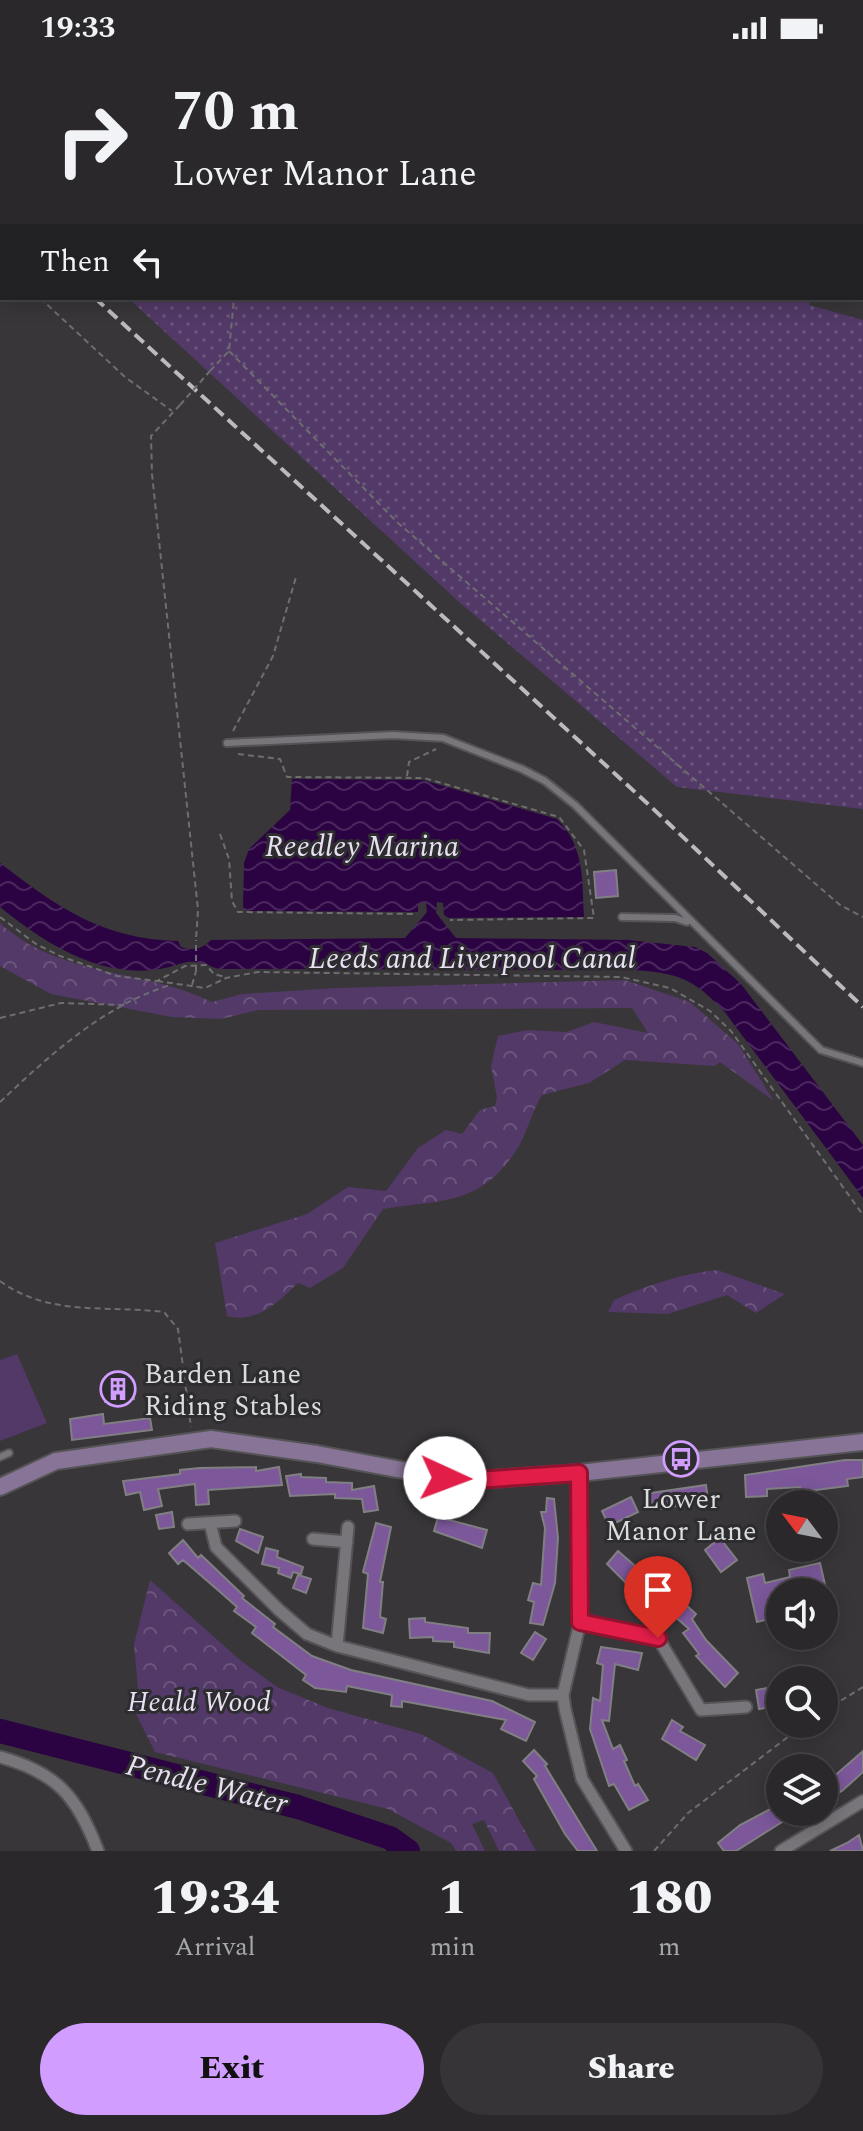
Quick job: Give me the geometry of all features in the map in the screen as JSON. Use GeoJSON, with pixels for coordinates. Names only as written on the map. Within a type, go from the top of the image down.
{"type":"FeatureCollection","features":[{"type":"Feature","properties":{"kind":"street"},"geometry":{"type":"LineString","coordinates":[[0,1487],[56,1461],[211,1439],[317,1454],[461,1481],[579,1473],[863,1442]]}},
{"type":"Feature","properties":{"kind":"street"},"geometry":{"type":"LineString","coordinates":[[579,1473],[580,1622],[563,1695],[582,1779],[626,1851]]}},
{"type":"Feature","properties":{"kind":"street"},"geometry":{"type":"LineString","coordinates":[[188,1524],[235,1521]]}},
{"type":"Feature","properties":{"kind":"street"},"geometry":{"type":"LineString","coordinates":[[210,1523],[216,1547],[307,1634],[337,1646],[529,1695],[563,1695]]}},
{"type":"Feature","properties":{"kind":"street"},"geometry":{"type":"LineString","coordinates":[[337,1646],[348,1527]]}},
{"type":"Feature","properties":{"kind":"street"},"geometry":{"type":"LineString","coordinates":[[313,1539],[347,1542]]}},
{"type":"Feature","properties":{"kind":"street"},"geometry":{"type":"LineString","coordinates":[[580,1622],[658,1638],[701,1710],[746,1707]]}},
{"type":"Feature","properties":{"kind":"street"},"geometry":{"type":"LineString","coordinates":[[0,1757],[44,1773],[71,1795],[98,1851]]}},
{"type":"Feature","properties":{"kind":"street"},"geometry":{"type":"LineString","coordinates":[[781,1851],[863,1801]]}},
{"type":"Feature","properties":{"kind":"lane"},"geometry":{"type":"LineString","coordinates":[[227,743],[393,735],[452,741],[496,756],[545,781],[575,805],[821,1050],[863,1063]]}},
{"type":"Feature","properties":{"kind":"lane"},"geometry":{"type":"LineString","coordinates":[[622,917],[675,918],[691,923]]}},
{"type":"Feature","properties":{"kind":"lane"},"geometry":{"type":"LineString","coordinates":[[0,1457],[9,1453]]}},
{"type":"Feature","properties":{"kind":"path"},"geometry":{"type":"LineString","coordinates":[[42,300],[125,377],[173,411]]}},
{"type":"Feature","properties":{"kind":"path"},"geometry":{"type":"LineString","coordinates":[[191,987],[196,971],[198,910],[152,474],[151,436],[229,351],[234,300]]}},
{"type":"Feature","properties":{"kind":"path"},"geometry":{"type":"LineString","coordinates":[[229,351],[398,523],[840,905],[863,917]]}},
{"type":"Feature","properties":{"kind":"path"},"geometry":{"type":"LineString","coordinates":[[233,732],[273,656],[296,577]]}},
{"type":"Feature","properties":{"kind":"path"},"geometry":{"type":"LineString","coordinates":[[407,778],[409,762],[452,741]]}},
{"type":"Feature","properties":{"kind":"path"},"geometry":{"type":"LineString","coordinates":[[232,753],[280,759],[287,777],[424,778],[559,817],[584,850],[594,918],[450,920]]}},
{"type":"Feature","properties":{"kind":"path"},"geometry":{"type":"LineString","coordinates":[[220,834],[229,859],[231,895],[238,912],[417,914]]}},
{"type":"Feature","properties":{"kind":"path"},"geometry":{"type":"LineString","coordinates":[[0,917],[36,944],[89,969],[191,987],[205,988],[226,978],[258,972],[621,977],[670,988],[697,1001],[731,1031],[863,1215]]}},
{"type":"Feature","properties":{"kind":"path"},"geometry":{"type":"LineString","coordinates":[[157,981],[185,966],[206,965],[214,974],[226,978]]}},
{"type":"Feature","properties":{"kind":"path"},"geometry":{"type":"LineString","coordinates":[[0,1102],[61,1044],[127,1005],[171,984]]}},
{"type":"Feature","properties":{"kind":"path"},"geometry":{"type":"LineString","coordinates":[[0,1018],[61,1003],[127,1005]]}},
{"type":"Feature","properties":{"kind":"path"},"geometry":{"type":"LineString","coordinates":[[0,1281],[40,1302],[106,1310],[164,1312],[178,1329],[192,1441]]}},
{"type":"Feature","properties":{"kind":"path"},"geometry":{"type":"LineString","coordinates":[[838,1702],[863,1687]]}},
{"type":"Feature","properties":{"kind":"path"},"geometry":{"type":"LineString","coordinates":[[654,1851],[688,1813],[787,1738]]}},
{"type":"Feature","properties":{"kind":"green space"},"geometry":{"type":"Polygon","coordinates":[[[130,300],[810,300],[809,305],[863,320],[863,809],[677,787],[459,602],[130,300]]]}},
{"type":"Feature","properties":{"kind":"green space"},"geometry":{"type":"Polygon","coordinates":[[[0,923],[23,941],[49,954],[158,983],[212,1002],[242,994],[337,988],[625,980],[690,1002],[738,1044],[774,1101],[720,1062],[714,1066],[625,1060],[589,1083],[542,1095],[519,1146],[505,1166],[476,1190],[444,1200],[383,1209],[343,1268],[310,1288],[298,1283],[275,1304],[257,1314],[238,1318],[227,1316],[215,1243],[307,1214],[348,1187],[386,1191],[418,1148],[446,1130],[462,1134],[480,1110],[495,1106],[497,1097],[491,1066],[498,1036],[527,1030],[567,1032],[594,1022],[648,1033],[632,1008],[258,1010],[221,1019],[172,1017],[51,994],[0,966],[0,923]]]}},
{"type":"Feature","properties":{"kind":"green space"},"geometry":{"type":"Polygon","coordinates":[[[717,1270],[785,1294],[756,1313],[727,1295],[668,1314],[608,1312],[614,1300],[677,1277],[717,1270]]]}},
{"type":"Feature","properties":{"kind":"green space"},"geometry":{"type":"Polygon","coordinates":[[[17,1354],[47,1423],[0,1441],[0,1360],[17,1354]]]}},
{"type":"Feature","properties":{"kind":"green space","name":"Heald Wood"},"geometry":{"type":"Polygon","coordinates":[[[150,1580],[240,1660],[277,1687],[328,1708],[421,1734],[493,1773],[536,1851],[499,1851],[484,1820],[472,1824],[485,1851],[456,1851],[451,1843],[388,1809],[155,1752],[131,1704],[138,1690],[134,1644],[150,1580]]]}},
{"type":"Feature","properties":{"kind":"water"},"geometry":{"type":"Polygon","coordinates":[[[292,779],[423,780],[557,819],[566,829],[577,852],[584,917],[449,918],[444,915],[443,903],[437,902],[436,913],[456,938],[628,940],[695,947],[707,953],[741,984],[863,1145],[863,1198],[724,1011],[703,991],[683,979],[633,970],[218,969],[198,962],[153,970],[131,970],[90,962],[70,954],[0,907],[0,863],[42,894],[83,918],[126,934],[178,941],[185,948],[201,947],[211,940],[405,938],[427,912],[426,903],[418,903],[418,912],[247,911],[243,908],[244,863],[249,849],[290,810],[292,779]]]}},
{"type":"Feature","properties":{"kind":"building"},"geometry":{"type":"Polygon","coordinates":[[[616,870],[618,896],[596,898],[594,872],[616,870]]]}},
{"type":"Feature","properties":{"kind":"building","name":"Barden Lane Riding Stables"},"geometry":{"type":"Polygon","coordinates":[[[131,1377],[134,1399],[105,1402],[103,1380],[131,1377]]]}},
{"type":"Feature","properties":{"kind":"building"},"geometry":{"type":"Polygon","coordinates":[[[103,1414],[104,1424],[150,1418],[152,1430],[72,1440],[70,1419],[103,1414]]]}},
{"type":"Feature","properties":{"kind":"building"},"geometry":{"type":"Polygon","coordinates":[[[863,1460],[863,1477],[847,1479],[848,1486],[816,1490],[800,1490],[800,1487],[767,1489],[766,1496],[746,1497],[745,1475],[863,1460]]]}},
{"type":"Feature","properties":{"kind":"building"},"geometry":{"type":"Polygon","coordinates":[[[256,1467],[256,1471],[279,1467],[282,1485],[208,1490],[209,1504],[196,1505],[195,1484],[158,1489],[162,1506],[144,1510],[140,1492],[126,1495],[123,1481],[180,1474],[180,1470],[256,1467]]]}},
{"type":"Feature","properties":{"kind":"building"},"geometry":{"type":"Polygon","coordinates":[[[301,1474],[301,1477],[326,1478],[326,1482],[352,1483],[352,1490],[374,1486],[378,1510],[364,1512],[362,1499],[335,1498],[335,1494],[290,1496],[286,1476],[301,1474]]]}},
{"type":"Feature","properties":{"kind":"building"},"geometry":{"type":"Polygon","coordinates":[[[706,1485],[708,1501],[652,1510],[650,1493],[706,1485]]]}},
{"type":"Feature","properties":{"kind":"building"},"geometry":{"type":"Polygon","coordinates":[[[631,1497],[638,1512],[609,1526],[602,1511],[631,1497]]]}},
{"type":"Feature","properties":{"kind":"building"},"geometry":{"type":"Polygon","coordinates":[[[547,1498],[554,1499],[558,1538],[555,1583],[543,1625],[530,1623],[534,1602],[528,1600],[533,1583],[541,1585],[545,1528],[541,1512],[546,1512],[547,1498]]]}},
{"type":"Feature","properties":{"kind":"building"},"geometry":{"type":"Polygon","coordinates":[[[172,1512],[174,1527],[159,1529],[156,1515],[172,1512]]]}},
{"type":"Feature","properties":{"kind":"building"},"geometry":{"type":"Polygon","coordinates":[[[438,1517],[487,1530],[482,1548],[434,1531],[438,1517]]]}},
{"type":"Feature","properties":{"kind":"building"},"geometry":{"type":"Polygon","coordinates":[[[376,1523],[391,1527],[380,1582],[383,1582],[380,1617],[386,1619],[383,1633],[363,1628],[368,1574],[363,1572],[376,1523]]]}},
{"type":"Feature","properties":{"kind":"building"},"geometry":{"type":"Polygon","coordinates":[[[240,1529],[263,1537],[258,1553],[236,1541],[240,1529]]]}},
{"type":"Feature","properties":{"kind":"building"},"geometry":{"type":"Polygon","coordinates":[[[720,1538],[737,1560],[721,1572],[705,1550],[720,1538]]]}},
{"type":"Feature","properties":{"kind":"building"},"geometry":{"type":"Polygon","coordinates":[[[183,1540],[198,1558],[201,1555],[244,1596],[242,1598],[275,1624],[273,1627],[312,1656],[351,1670],[492,1701],[535,1722],[526,1741],[501,1729],[506,1720],[402,1701],[402,1707],[391,1706],[392,1695],[347,1686],[346,1692],[315,1688],[303,1680],[306,1675],[252,1633],[256,1627],[234,1611],[237,1607],[183,1560],[178,1564],[169,1553],[183,1540]]]}},
{"type":"Feature","properties":{"kind":"building"},"geometry":{"type":"Polygon","coordinates":[[[266,1548],[278,1551],[277,1557],[303,1567],[301,1574],[293,1572],[291,1578],[278,1573],[279,1568],[262,1564],[266,1548]]]}},
{"type":"Feature","properties":{"kind":"building"},"geometry":{"type":"Polygon","coordinates":[[[618,1551],[642,1572],[646,1568],[696,1614],[692,1619],[706,1640],[738,1673],[725,1687],[696,1656],[699,1654],[683,1633],[689,1629],[647,1592],[641,1598],[607,1564],[618,1551]]]}},
{"type":"Feature","properties":{"kind":"building"},"geometry":{"type":"Polygon","coordinates":[[[820,1563],[823,1578],[786,1578],[790,1577],[789,1570],[820,1563]]]}},
{"type":"Feature","properties":{"kind":"building"},"geometry":{"type":"Polygon","coordinates":[[[763,1574],[766,1620],[757,1622],[747,1578],[763,1574]]]}},
{"type":"Feature","properties":{"kind":"building"},"geometry":{"type":"Polygon","coordinates":[[[298,1575],[311,1579],[306,1593],[293,1588],[298,1575]]]}},
{"type":"Feature","properties":{"kind":"building"},"geometry":{"type":"Polygon","coordinates":[[[425,1618],[425,1622],[468,1628],[468,1633],[490,1633],[489,1653],[454,1647],[454,1642],[433,1641],[433,1637],[410,1638],[409,1619],[425,1618]]]}},
{"type":"Feature","properties":{"kind":"building"},"geometry":{"type":"Polygon","coordinates":[[[535,1632],[546,1639],[533,1660],[521,1653],[535,1632]]]}},
{"type":"Feature","properties":{"kind":"building"},"geometry":{"type":"Polygon","coordinates":[[[601,1647],[642,1653],[638,1670],[615,1664],[609,1721],[602,1720],[613,1749],[620,1745],[635,1786],[638,1784],[648,1800],[629,1810],[614,1784],[609,1786],[590,1729],[593,1698],[600,1701],[603,1665],[597,1663],[601,1647]]]}},
{"type":"Feature","properties":{"kind":"building"},"geometry":{"type":"Polygon","coordinates":[[[766,1688],[766,1708],[759,1709],[756,1690],[766,1688]]]}},
{"type":"Feature","properties":{"kind":"building"},"geometry":{"type":"Polygon","coordinates":[[[672,1720],[683,1727],[680,1731],[705,1745],[696,1760],[662,1739],[672,1720]]]}},
{"type":"Feature","properties":{"kind":"building"},"geometry":{"type":"Polygon","coordinates":[[[534,1750],[547,1764],[545,1766],[597,1851],[578,1851],[565,1834],[534,1779],[537,1776],[523,1761],[534,1750]]]}},
{"type":"Feature","properties":{"kind":"building"},"geometry":{"type":"Polygon","coordinates":[[[863,1751],[863,1772],[838,1793],[838,1773],[863,1751]]]}},
{"type":"Feature","properties":{"kind":"building"},"geometry":{"type":"Polygon","coordinates":[[[766,1811],[766,1826],[776,1826],[736,1851],[724,1851],[718,1843],[740,1825],[766,1811]]]}},
{"type":"Feature","properties":{"kind":"building"},"geometry":{"type":"Polygon","coordinates":[[[859,1835],[863,1851],[830,1851],[847,1843],[859,1835]]]}},
{"type":"Feature","properties":{"kind":"waterway","name":"Pendle Water"},"geometry":{"type":"LineString","coordinates":[[0,1731],[298,1807],[390,1838],[408,1851]]}},
{"type":"Feature","properties":{"kind":"railway"},"geometry":{"type":"LineString","coordinates":[[97,300],[648,804],[863,1007]]}},
{"type":"Feature","properties":{"kind":"place","name":"Barden Lane Riding Stables"},"geometry":{"type":"Point","coordinates":[118,1389]}},
{"type":"Feature","properties":{"kind":"place","name":"Lower Manor Lane"},"geometry":{"type":"Point","coordinates":[681,1459]}},
{"type":"Feature","properties":{"kind":"route"},"geometry":{"type":"LineString","coordinates":[[445,1478],[461,1481],[579,1473],[580,1622],[658,1638]]}},
{"type":"Feature","properties":{"kind":"water label","name":"Reedley Marina"},"geometry":{"type":"Point","coordinates":[362,846]}},
{"type":"Feature","properties":{"kind":"water label","name":"Leeds and Liverpool Canal"},"geometry":{"type":"Point","coordinates":[472,958]}}]}
